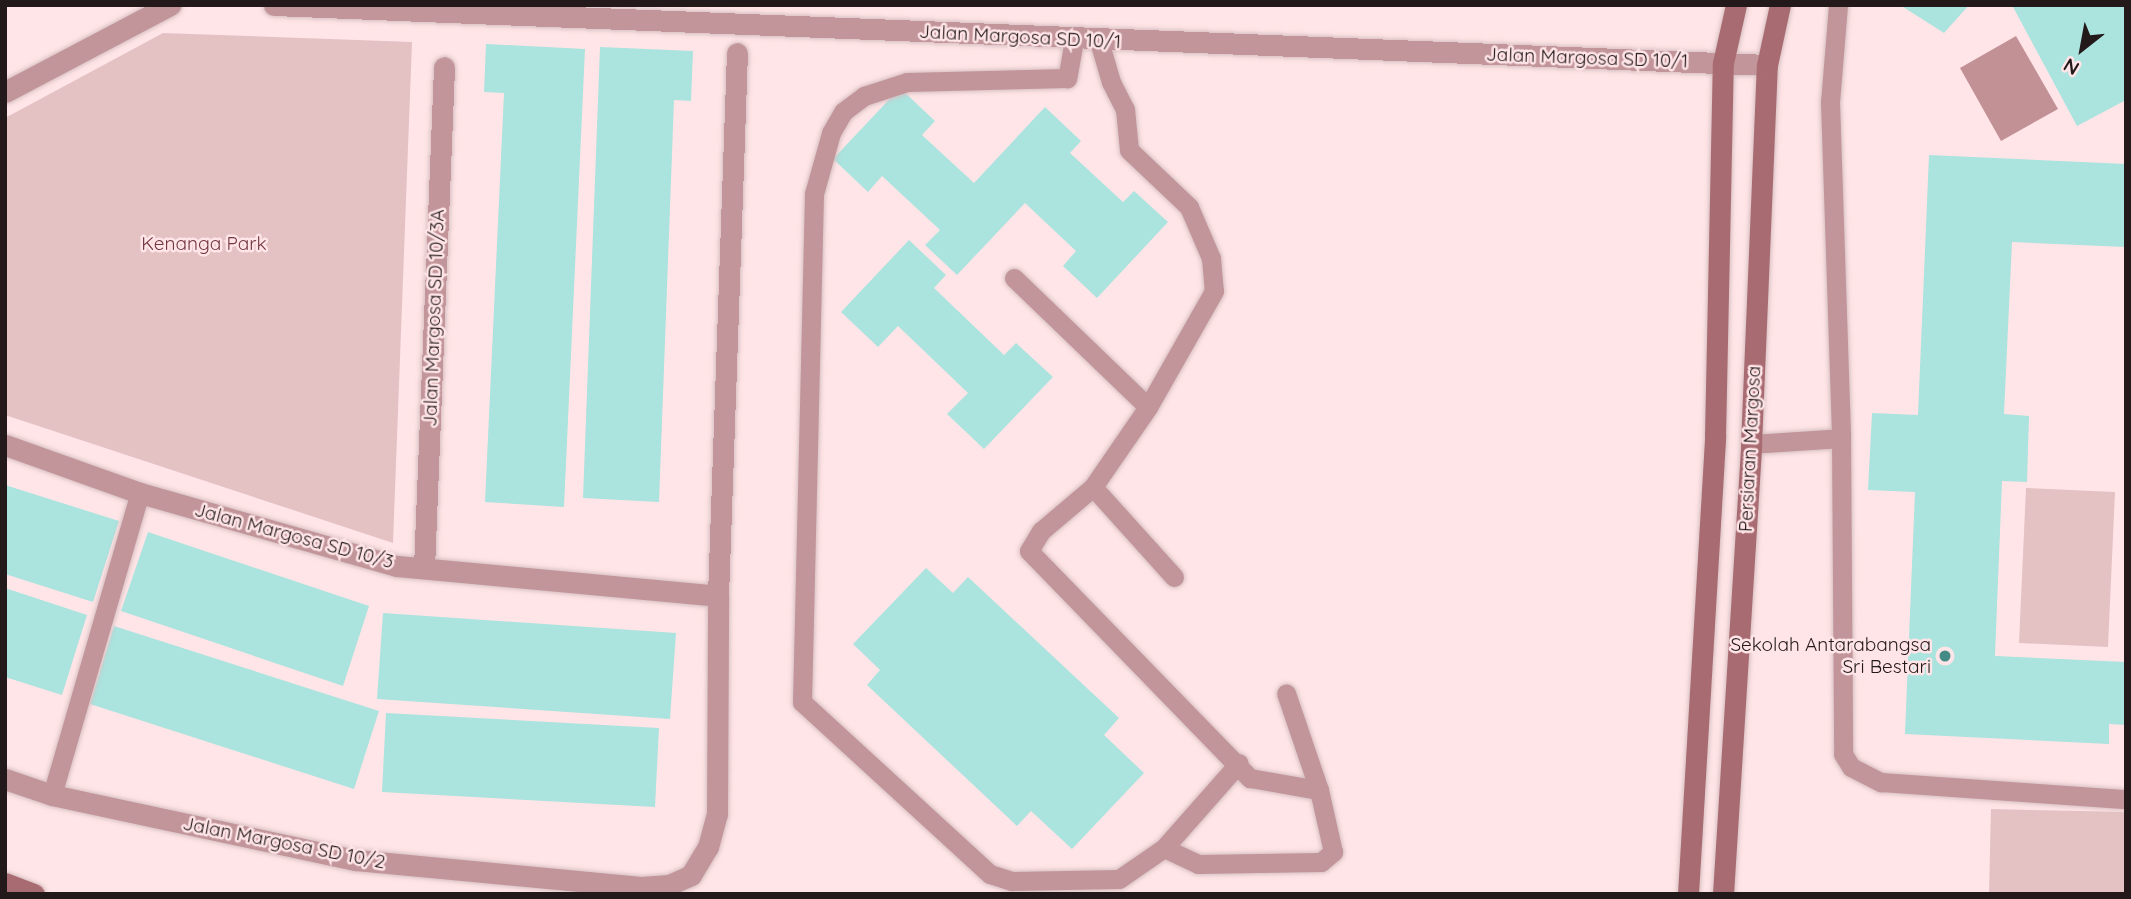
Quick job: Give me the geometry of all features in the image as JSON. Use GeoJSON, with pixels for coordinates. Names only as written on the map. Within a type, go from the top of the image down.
{"type":"FeatureCollection","features":[{"type":"Feature","properties":{"kind":"street"},"geometry":{"type":"LineString","coordinates":[[5,92],[170,5]]}},
{"type":"Feature","properties":{"kind":"street","name":"Jalan Margosa SD 10/1"},"geometry":{"type":"LineString","coordinates":[[274,5],[530,9],[1074,40],[1767,65]]}},
{"type":"Feature","properties":{"kind":"street","name":"Persiaran Margosa"},"geometry":{"type":"LineString","coordinates":[[1688,893],[1715,437],[1723,63],[1736,5]]}},
{"type":"Feature","properties":{"kind":"street","name":"Persiaran Margosa"},"geometry":{"type":"LineString","coordinates":[[1725,891],[1751,444],[1767,65],[1780,5]]}},
{"type":"Feature","properties":{"kind":"street"},"geometry":{"type":"LineString","coordinates":[[718,596],[737,53]]}},
{"type":"Feature","properties":{"kind":"street","name":"Jalan Margosa SD 10/3A"},"geometry":{"type":"LineString","coordinates":[[424,568],[444,67]]}},
{"type":"Feature","properties":{"kind":"street","name":"Jalan Margosa SD 10/3"},"geometry":{"type":"LineString","coordinates":[[5,444],[140,494],[397,566],[718,596]]}},
{"type":"Feature","properties":{"kind":"street","name":"Jalan Margosa SD 10/2"},"geometry":{"type":"LineString","coordinates":[[5,779],[52,795],[356,860],[640,887],[668,885],[691,875],[708,847],[717,814],[718,596]]}},
{"type":"Feature","properties":{"kind":"street"},"geometry":{"type":"LineString","coordinates":[[5,883],[34,894]]}},
{"type":"Feature","properties":{"kind":"lane"},"geometry":{"type":"LineString","coordinates":[[1838,5],[1830,102],[1841,438],[1841,738],[1851,767],[1881,782],[2126,799]]}},
{"type":"Feature","properties":{"kind":"lane"},"geometry":{"type":"LineString","coordinates":[[1074,40],[1067,78],[907,82],[864,96],[843,112],[831,133],[814,194],[802,702],[990,874],[1012,881],[1119,879],[1164,848],[1239,763]]}},
{"type":"Feature","properties":{"kind":"lane"},"geometry":{"type":"LineString","coordinates":[[1099,41],[1111,82],[1125,109],[1129,150],[1189,207],[1211,258],[1214,291],[1148,407],[1093,487],[1041,531],[1029,551],[1239,763],[1250,778],[1260,782],[1319,790]]}},
{"type":"Feature","properties":{"kind":"lane"},"geometry":{"type":"LineString","coordinates":[[1014,278],[1148,407]]}},
{"type":"Feature","properties":{"kind":"lane"},"geometry":{"type":"LineString","coordinates":[[1751,444],[1841,438]]}},
{"type":"Feature","properties":{"kind":"lane"},"geometry":{"type":"LineString","coordinates":[[1093,487],[1174,577]]}},
{"type":"Feature","properties":{"kind":"lane"},"geometry":{"type":"LineString","coordinates":[[52,795],[140,494]]}},
{"type":"Feature","properties":{"kind":"lane"},"geometry":{"type":"LineString","coordinates":[[1164,848],[1198,864],[1321,862],[1333,852],[1319,790],[1286,693]]}},
{"type":"Feature","properties":{"kind":"green space","name":"Kenanga Park"},"geometry":{"type":"Polygon","coordinates":[[[163,33],[412,42],[393,543],[5,415],[5,118],[163,33]]]}},
{"type":"Feature","properties":{"kind":"green space"},"geometry":{"type":"Polygon","coordinates":[[[2026,488],[2115,492],[2108,647],[2019,643],[2026,488]]]}},
{"type":"Feature","properties":{"kind":"green space"},"geometry":{"type":"Polygon","coordinates":[[[1991,809],[2126,812],[2126,894],[1989,894],[1991,809]]]}},
{"type":"Feature","properties":{"kind":"shaded area"},"geometry":{"type":"Polygon","coordinates":[[[2016,36],[2058,109],[2001,141],[1960,68],[2016,36]]]}},
{"type":"Feature","properties":{"kind":"building"},"geometry":{"type":"Polygon","coordinates":[[[1900,5],[1969,5],[1944,33],[1900,5]]]}},
{"type":"Feature","properties":{"kind":"building"},"geometry":{"type":"Polygon","coordinates":[[[2012,5],[2126,5],[2126,100],[2077,126],[2012,5]]]}},
{"type":"Feature","properties":{"kind":"building"},"geometry":{"type":"Polygon","coordinates":[[[486,44],[585,49],[564,507],[485,502],[504,93],[484,92],[486,44]]]}},
{"type":"Feature","properties":{"kind":"building"},"geometry":{"type":"Polygon","coordinates":[[[600,47],[693,51],[691,101],[674,100],[659,502],[583,498],[600,47]]]}},
{"type":"Feature","properties":{"kind":"building"},"geometry":{"type":"Polygon","coordinates":[[[900,88],[935,121],[922,135],[974,183],[1045,107],[1081,141],[1070,153],[1123,202],[1134,191],[1168,222],[1097,298],[1063,266],[1076,251],[1025,203],[957,275],[925,245],[940,230],[882,176],[868,192],[833,159],[900,88]]]}},
{"type":"Feature","properties":{"kind":"building"},"geometry":{"type":"Polygon","coordinates":[[[1929,155],[2126,164],[2126,247],[2012,242],[2004,414],[2029,416],[2027,482],[2002,481],[1995,656],[2126,662],[2126,725],[2109,724],[2109,744],[1905,734],[1915,492],[1868,490],[1872,413],[1918,415],[1929,155]]]}},
{"type":"Feature","properties":{"kind":"building"},"geometry":{"type":"Polygon","coordinates":[[[909,240],[946,275],[934,288],[1004,355],[1016,343],[1053,377],[984,449],[947,414],[968,393],[898,326],[878,347],[841,312],[909,240]]]}},
{"type":"Feature","properties":{"kind":"building"},"geometry":{"type":"Polygon","coordinates":[[[5,485],[119,521],[93,602],[5,574],[5,485]]]}},
{"type":"Feature","properties":{"kind":"building"},"geometry":{"type":"Polygon","coordinates":[[[148,532],[369,606],[343,686],[121,611],[148,532]]]}},
{"type":"Feature","properties":{"kind":"building"},"geometry":{"type":"Polygon","coordinates":[[[926,568],[953,593],[968,577],[1119,718],[1104,735],[1144,773],[1072,849],[1031,811],[1017,826],[867,685],[880,670],[853,644],[926,568]]]}},
{"type":"Feature","properties":{"kind":"building"},"geometry":{"type":"Polygon","coordinates":[[[5,588],[87,615],[62,695],[5,677],[5,588]]]}},
{"type":"Feature","properties":{"kind":"building"},"geometry":{"type":"Polygon","coordinates":[[[383,613],[676,633],[670,719],[377,699],[383,613]]]}},
{"type":"Feature","properties":{"kind":"building"},"geometry":{"type":"Polygon","coordinates":[[[114,626],[379,711],[354,789],[90,704],[114,626]]]}},
{"type":"Feature","properties":{"kind":"building"},"geometry":{"type":"Polygon","coordinates":[[[386,713],[659,728],[655,807],[382,792],[386,713]]]}},
{"type":"Feature","properties":{"kind":"place","name":"Sekolah Antarabangsa Sri Bestari"},"geometry":{"type":"Point","coordinates":[1945,656]}}]}
